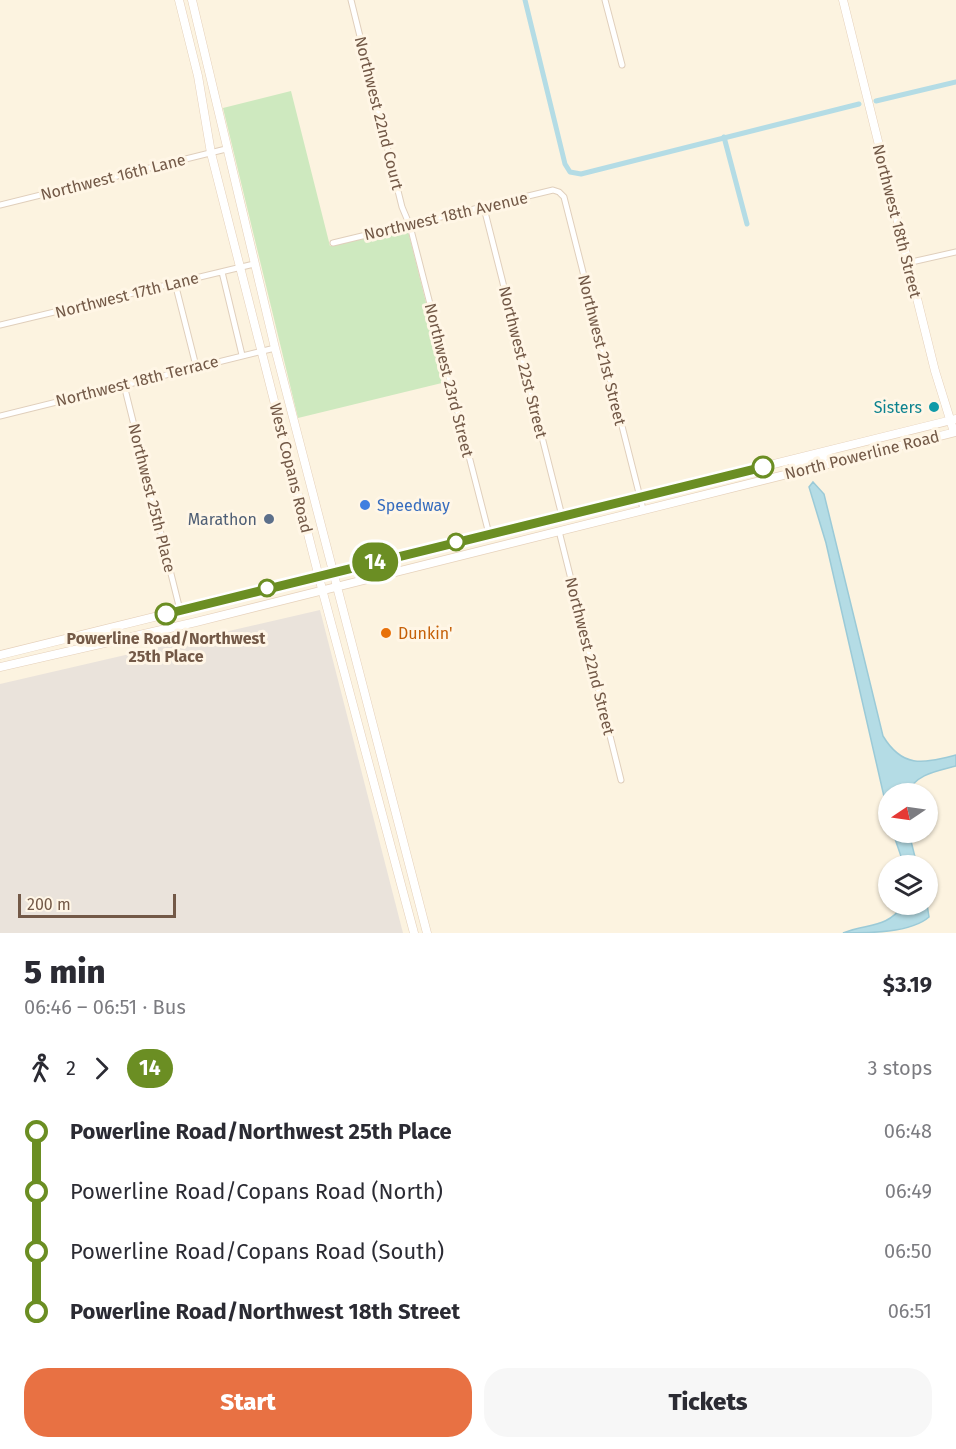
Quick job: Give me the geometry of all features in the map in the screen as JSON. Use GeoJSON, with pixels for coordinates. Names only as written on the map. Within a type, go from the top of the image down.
{"type":"FeatureCollection","features":[{"type":"Feature","properties":{"kind":"main road","name":"West Copans Road"},"geometry":{"type":"LineString","coordinates":[[180,0],[198,76],[211,153],[318,575],[414,933]]}},
{"type":"Feature","properties":{"kind":"main road","name":"West Copans Road"},"geometry":{"type":"LineString","coordinates":[[192,0],[274,348],[427,933]]}},
{"type":"Feature","properties":{"kind":"main road","name":"Northwest 18th Street"},"geometry":{"type":"LineString","coordinates":[[843,0],[935,371],[953,420],[955,432]]}},
{"type":"Feature","properties":{"kind":"main road","name":"North Powerline Road"},"geometry":{"type":"LineString","coordinates":[[0,655],[953,420]]}},
{"type":"Feature","properties":{"kind":"main road","name":"North Powerline Road"},"geometry":{"type":"LineString","coordinates":[[0,667],[196,622],[955,432]]}},
{"type":"Feature","properties":{"kind":"main road"},"geometry":{"type":"LineString","coordinates":[[788,473],[794,465],[823,458],[829,451]]}},
{"type":"Feature","properties":{"kind":"main road"},"geometry":{"type":"LineString","coordinates":[[492,548],[494,540],[503,531]]}},
{"type":"Feature","properties":{"kind":"main road"},"geometry":{"type":"LineString","coordinates":[[92,645],[109,636],[118,626]]}},
{"type":"Feature","properties":{"kind":"street","name":"Northwest 22nd Court"},"geometry":{"type":"LineString","coordinates":[[351,0],[402,207],[410,226]]}},
{"type":"Feature","properties":{"kind":"street"},"geometry":{"type":"LineString","coordinates":[[605,0],[622,65]]}},
{"type":"Feature","properties":{"kind":"street","name":"Northwest 16th Lane"},"geometry":{"type":"LineString","coordinates":[[0,206],[226,149]]}},
{"type":"Feature","properties":{"kind":"street","name":"Northwest 18th Avenue"},"geometry":{"type":"LineString","coordinates":[[333,243],[553,190],[560,192]]}},
{"type":"Feature","properties":{"kind":"street","name":"Northwest 21st Street"},"geometry":{"type":"LineString","coordinates":[[560,192],[564,197],[643,509]]}},
{"type":"Feature","properties":{"kind":"street","name":"Northwest 22st Street"},"geometry":{"type":"LineString","coordinates":[[484,208],[562,516]]}},
{"type":"Feature","properties":{"kind":"street","name":"Northwest 23rd Street"},"geometry":{"type":"LineString","coordinates":[[410,226],[489,534]]}},
{"type":"Feature","properties":{"kind":"street"},"geometry":{"type":"LineString","coordinates":[[908,263],[956,252]]}},
{"type":"Feature","properties":{"kind":"street","name":"Northwest 17th Lane"},"geometry":{"type":"LineString","coordinates":[[0,326],[254,264]]}},
{"type":"Feature","properties":{"kind":"street"},"geometry":{"type":"LineString","coordinates":[[222,272],[242,355]]}},
{"type":"Feature","properties":{"kind":"street"},"geometry":{"type":"LineString","coordinates":[[176,283],[196,366]]}},
{"type":"Feature","properties":{"kind":"street","name":"Northwest 18th Terrace"},"geometry":{"type":"LineString","coordinates":[[0,416],[274,348]]}},
{"type":"Feature","properties":{"kind":"street","name":"Northwest 25th Place"},"geometry":{"type":"LineString","coordinates":[[124,385],[180,610]]}},
{"type":"Feature","properties":{"kind":"street","name":"Northwest 18th Street"},"geometry":{"type":"LineString","coordinates":[[955,432],[956,441]]}},
{"type":"Feature","properties":{"kind":"street","name":"Northwest 22nd Street"},"geometry":{"type":"LineString","coordinates":[[559,531],[621,780]]}},
{"type":"Feature","properties":{"kind":"shaded area"},"geometry":{"type":"Polygon","coordinates":[[[320,610],[403,933],[0,933],[0,684],[320,610]]]}},
{"type":"Feature","properties":{"kind":"green space"},"geometry":{"type":"Polygon","coordinates":[[[291,91],[330,246],[407,227],[446,382],[298,418],[223,108],[291,91]]]}},
{"type":"Feature","properties":{"kind":"water"},"geometry":{"type":"Polygon","coordinates":[[[813,482],[824,494],[883,736],[898,754],[906,759],[924,761],[956,755],[956,766],[922,777],[914,783],[881,783],[826,543],[809,487],[813,482]]]}},
{"type":"Feature","properties":{"kind":"water"},"geometry":{"type":"Polygon","coordinates":[[[896,843],[912,843],[914,855],[901,855],[896,843]]]}},
{"type":"Feature","properties":{"kind":"water"},"geometry":{"type":"Polygon","coordinates":[[[894,915],[929,915],[929,917],[900,929],[843,933],[883,922],[894,915]]]}},
{"type":"Feature","properties":{"kind":"waterway"},"geometry":{"type":"LineString","coordinates":[[525,0],[565,164],[570,172],[581,174],[859,104]]}},
{"type":"Feature","properties":{"kind":"waterway"},"geometry":{"type":"LineString","coordinates":[[876,101],[956,82]]}},
{"type":"Feature","properties":{"kind":"waterway"},"geometry":{"type":"LineString","coordinates":[[724,137],[747,224]]}},
{"type":"Feature","properties":{"kind":"bus line","name":"14"},"geometry":{"type":"LineString","coordinates":[[166,614],[763,467]]}},
{"type":"Feature","properties":{"kind":"place","name":"Sisters"},"geometry":{"type":"Point","coordinates":[934,407]}},
{"type":"Feature","properties":{"kind":"place","name":"Speedway"},"geometry":{"type":"Point","coordinates":[365,505]}},
{"type":"Feature","properties":{"kind":"place","name":"Marathon"},"geometry":{"type":"Point","coordinates":[269,519]}},
{"type":"Feature","properties":{"kind":"place","name":"Powerline Road/Northwest 25th Place"},"geometry":{"type":"Point","coordinates":[166,614]}},
{"type":"Feature","properties":{"kind":"place","name":"Dunkin'"},"geometry":{"type":"Point","coordinates":[386,633]}}]}
